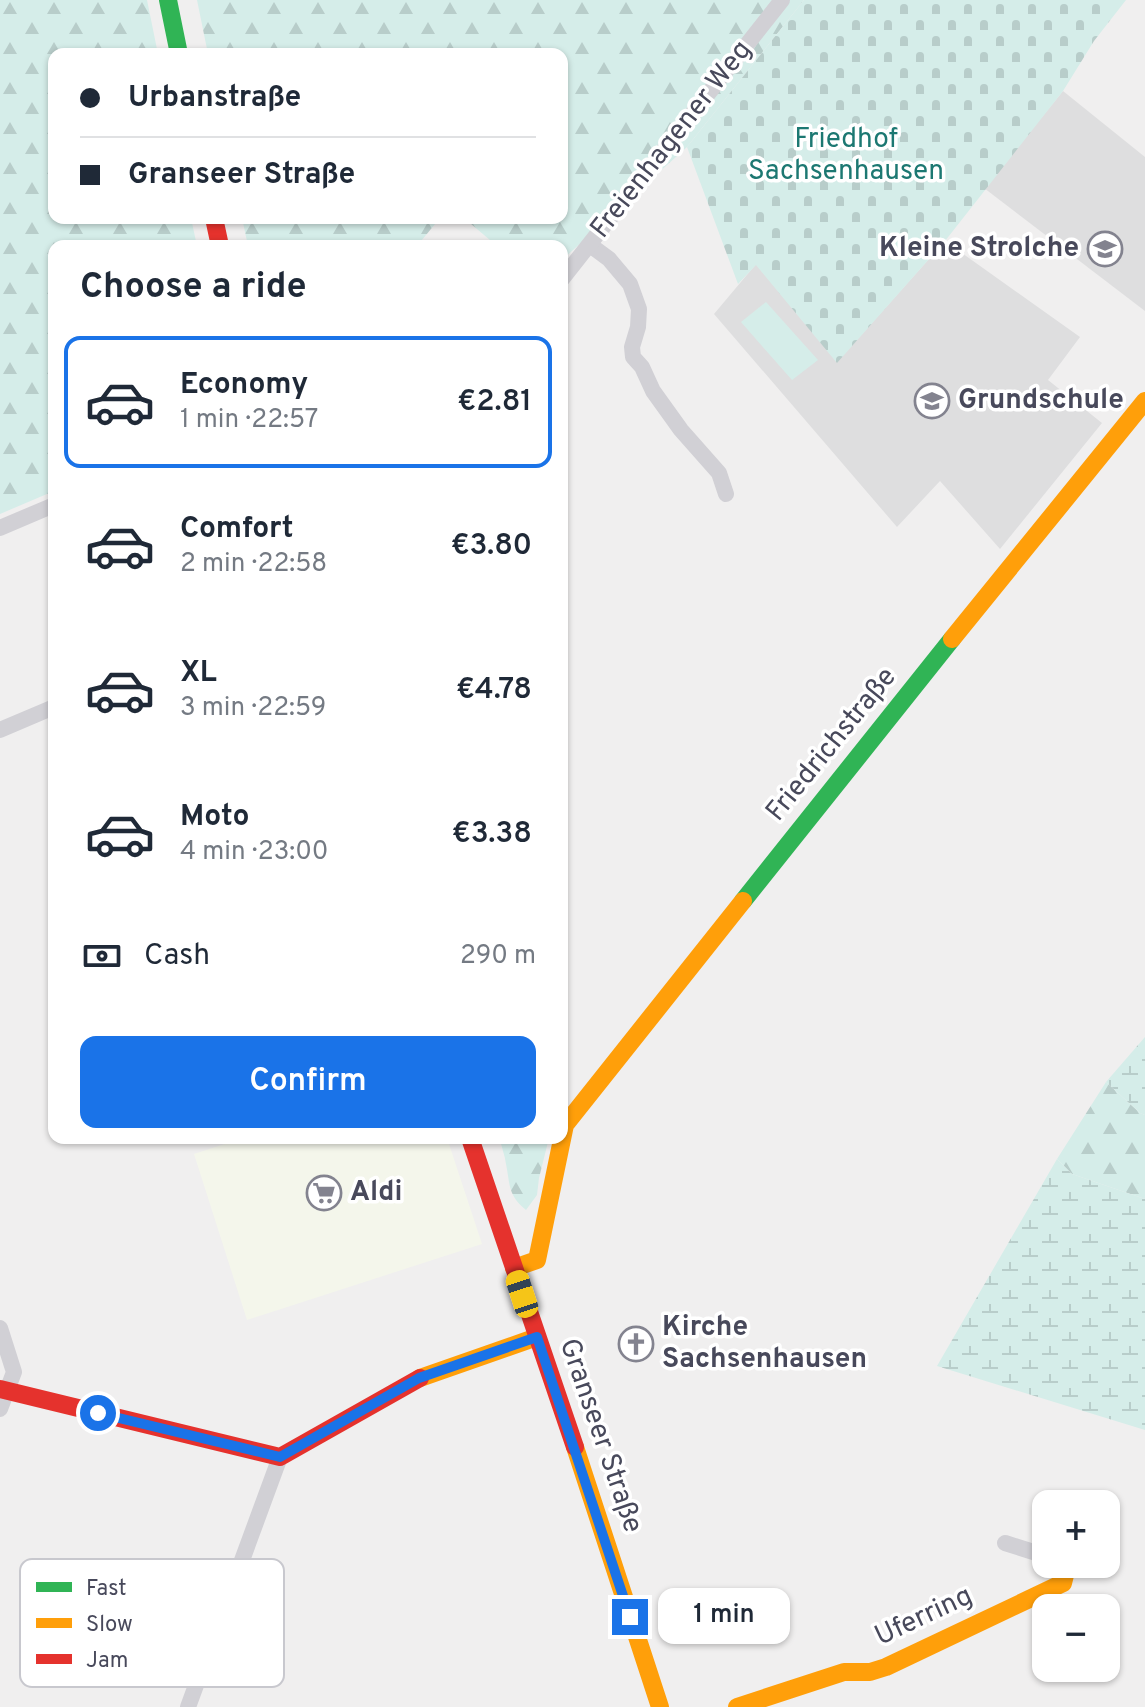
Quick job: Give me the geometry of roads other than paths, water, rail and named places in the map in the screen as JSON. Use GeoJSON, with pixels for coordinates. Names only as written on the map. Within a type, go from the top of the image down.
{"type":"FeatureCollection","features":[{"type":"Feature","properties":{"kind":"street"},"geometry":{"type":"LineString","coordinates":[[168,0],[178,48]]}},
{"type":"Feature","properties":{"kind":"street","name":"Freienhagener Weg"},"geometry":{"type":"LineString","coordinates":[[568,272],[782,0]]}},
{"type":"Feature","properties":{"kind":"street"},"geometry":{"type":"LineString","coordinates":[[590,245],[609,259],[630,284],[639,309],[633,357],[681,430],[719,473],[726,494]]}},
{"type":"Feature","properties":{"kind":"street","name":"Friedrichstraße"},"geometry":{"type":"LineString","coordinates":[[568,1119],[1145,401]]}},
{"type":"Feature","properties":{"kind":"street"},"geometry":{"type":"LineString","coordinates":[[0,528],[48,508]]}},
{"type":"Feature","properties":{"kind":"street"},"geometry":{"type":"LineString","coordinates":[[0,730],[48,710]]}},
{"type":"Feature","properties":{"kind":"street","name":"Granseer Straße"},"geometry":{"type":"LineString","coordinates":[[472,1144],[660,1707]]}},
{"type":"Feature","properties":{"kind":"street","name":"Friedrichstraße"},"geometry":{"type":"LineString","coordinates":[[514,1268],[537,1260],[560,1144]]}},
{"type":"Feature","properties":{"kind":"street"},"geometry":{"type":"LineString","coordinates":[[0,1328],[14,1372],[2,1396],[280,1457]]}},
{"type":"Feature","properties":{"kind":"street"},"geometry":{"type":"LineString","coordinates":[[242,1559],[280,1457],[419,1378],[537,1337]]}},
{"type":"Feature","properties":{"kind":"street"},"geometry":{"type":"LineString","coordinates":[[1005,1543],[1032,1552]]}},
{"type":"Feature","properties":{"kind":"street","name":"Uferring"},"geometry":{"type":"LineString","coordinates":[[737,1707],[844,1672],[870,1672],[886,1667],[1063,1583],[1064,1578]]}},
{"type":"Feature","properties":{"kind":"street"},"geometry":{"type":"LineString","coordinates":[[188,1707],[195,1687]]}},
{"type":"Feature","properties":{"kind":"place","name":"Kleine Strolche"},"geometry":{"type":"Point","coordinates":[1105,249]}},
{"type":"Feature","properties":{"kind":"place","name":"Grundschule"},"geometry":{"type":"Point","coordinates":[932,401]}},
{"type":"Feature","properties":{"kind":"place","name":"Aldi"},"geometry":{"type":"Point","coordinates":[324,1193]}},
{"type":"Feature","properties":{"kind":"place","name":"Kirche Sachsenhausen"},"geometry":{"type":"Point","coordinates":[636,1344]}},
{"type":"Feature","properties":{"kind":"park label","name":"Friedhof Sachsenhausen"},"geometry":{"type":"Point","coordinates":[846,156]}}]}
